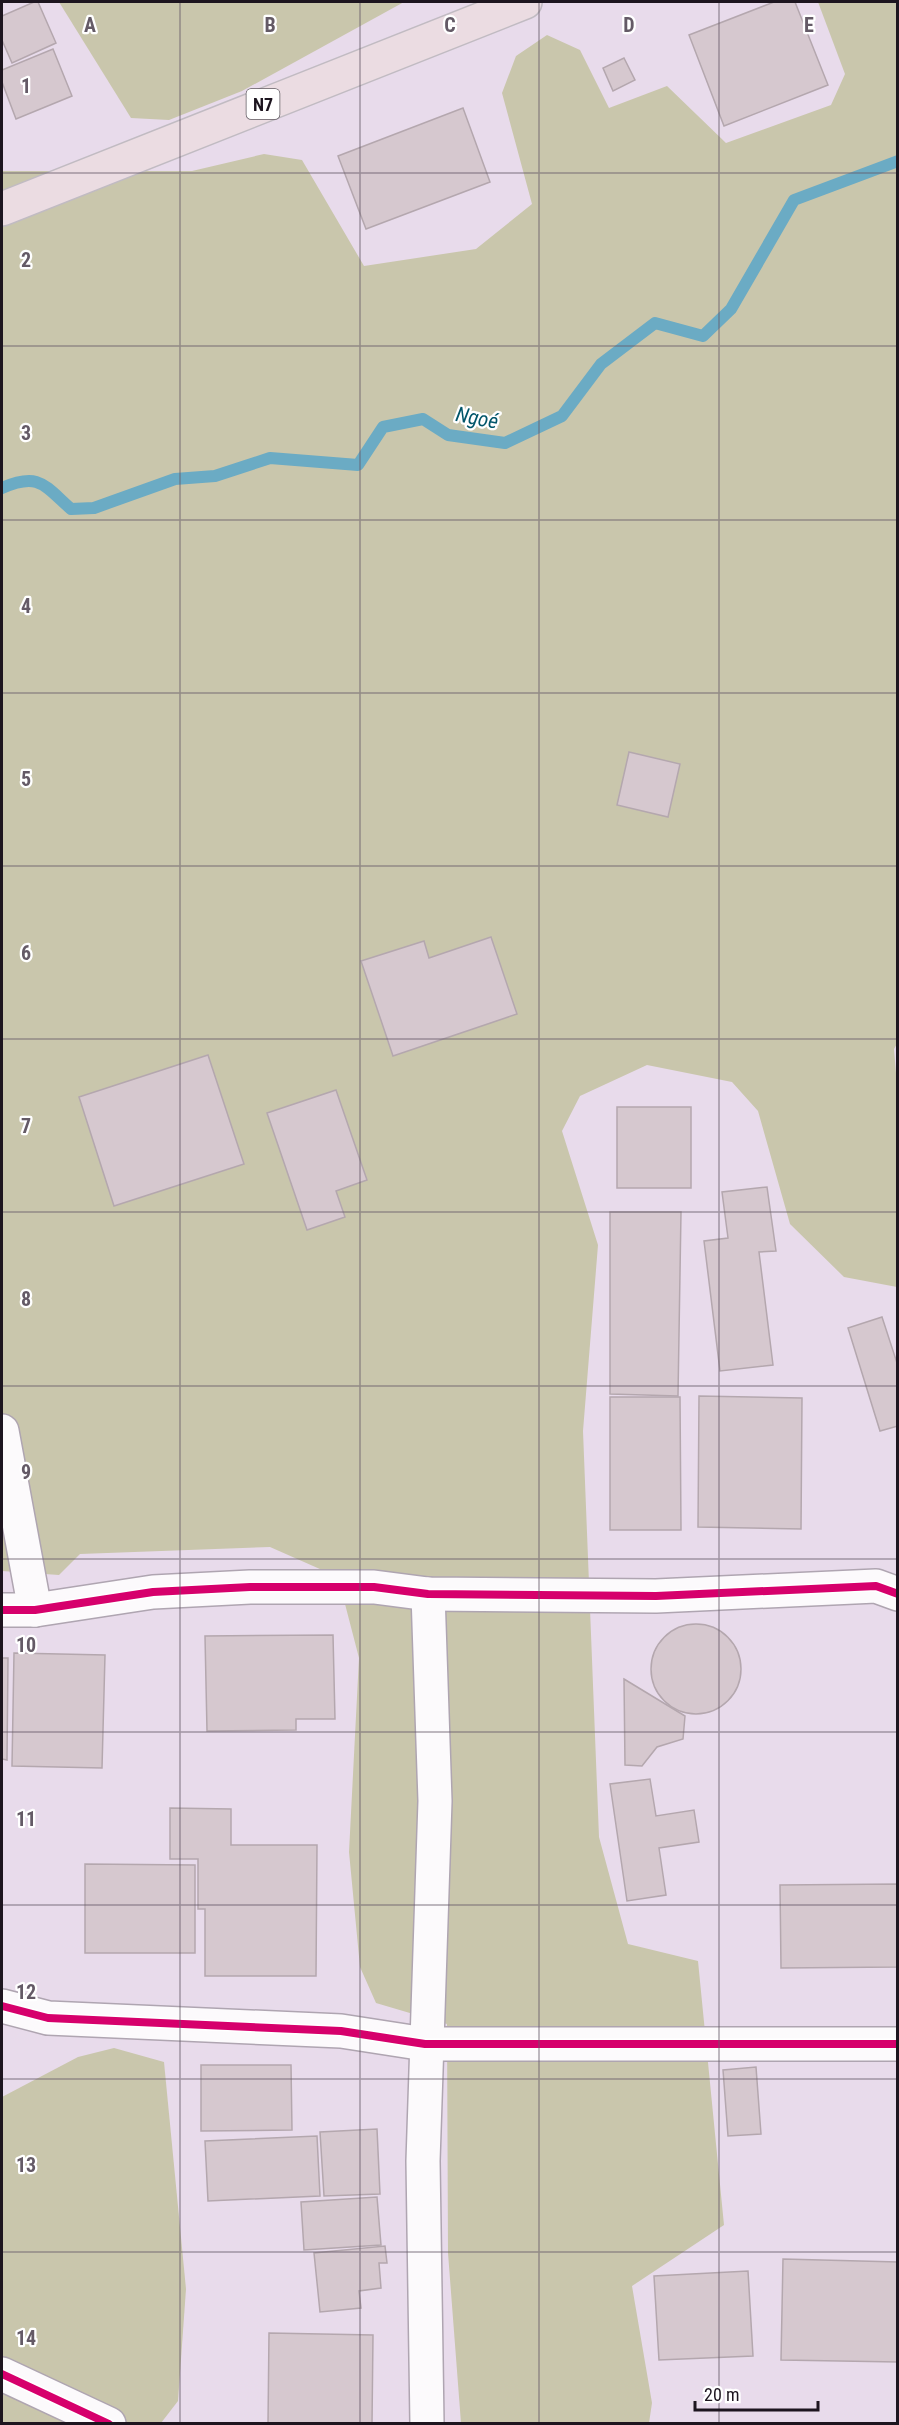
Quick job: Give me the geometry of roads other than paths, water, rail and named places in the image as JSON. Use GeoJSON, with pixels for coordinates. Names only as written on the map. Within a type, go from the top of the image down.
{"type":"FeatureCollection","features":[{"type":"Feature","properties":{"kind":"highway","name":"N7"},"geometry":{"type":"LineString","coordinates":[[2,209],[525,2]]}},
{"type":"Feature","properties":{"kind":"street"},"geometry":{"type":"LineString","coordinates":[[2,1431],[35,1610]]}},
{"type":"Feature","properties":{"kind":"street"},"geometry":{"type":"LineString","coordinates":[[2,1610],[35,1610],[153,1592],[250,1587],[374,1587],[428,1594],[656,1596],[876,1586],[897,1594]]}},
{"type":"Feature","properties":{"kind":"street"},"geometry":{"type":"LineString","coordinates":[[427,2424],[423,2161],[425,2044],[435,1801],[428,1594]]}},
{"type":"Feature","properties":{"kind":"street"},"geometry":{"type":"LineString","coordinates":[[2,2006],[48,2018],[341,2031],[425,2044],[897,2044]]}},
{"type":"Feature","properties":{"kind":"street"},"geometry":{"type":"LineString","coordinates":[[2,2374],[109,2424]]}},
{"type":"Feature","properties":{"kind":"waterway","name":"Ngoé"},"geometry":{"type":"LineString","coordinates":[[2,488],[14,483],[33,481],[47,488],[71,509],[94,508],[175,479],[215,476],[270,458],[358,465],[383,427],[423,419],[448,435],[505,443],[562,416],[601,364],[655,323],[703,336],[731,309],[794,200],[898,161]]}}]}
